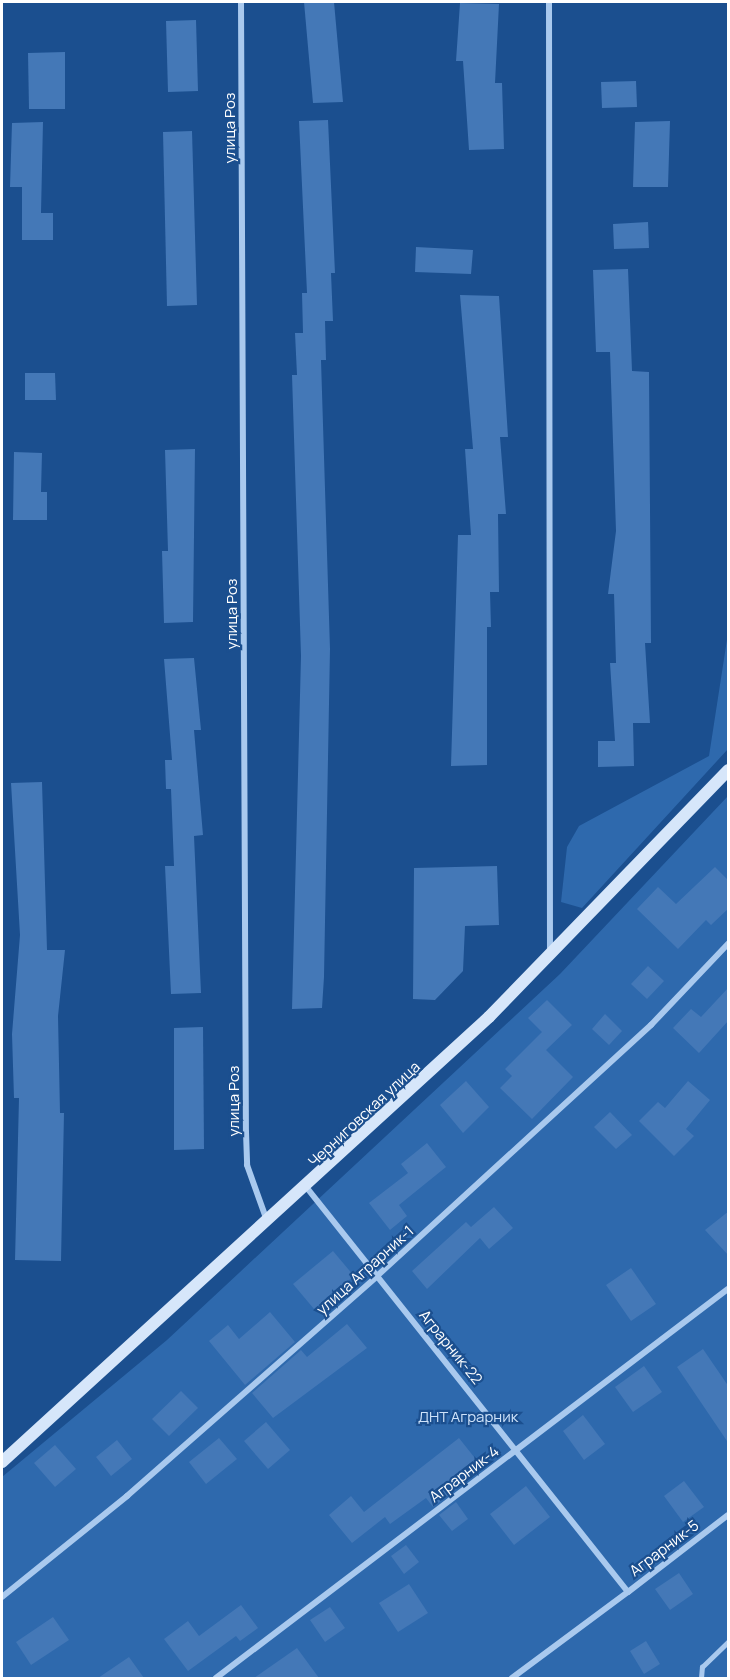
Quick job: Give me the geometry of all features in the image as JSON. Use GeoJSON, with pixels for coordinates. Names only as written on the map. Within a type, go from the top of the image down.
{"type":"FeatureCollection","features":[{"type":"Feature","properties":{"kind":"street","name":"улица Роз"},"geometry":{"type":"LineString","coordinates":[[242,2],[246,1132],[247,1165],[268,1224]]}},
{"type":"Feature","properties":{"kind":"street"},"geometry":{"type":"LineString","coordinates":[[549,2],[550,957]]}},
{"type":"Feature","properties":{"kind":"street","name":"Черниговская улица"},"geometry":{"type":"LineString","coordinates":[[2,1462],[268,1224],[550,957],[729,770]]}},
{"type":"Feature","properties":{"kind":"street","name":"улица Аграрник-1"},"geometry":{"type":"LineString","coordinates":[[2,1597],[127,1496],[377,1276],[651,1025],[729,944]]}},
{"type":"Feature","properties":{"kind":"street","name":"Аграрник-22"},"geometry":{"type":"LineString","coordinates":[[307,1188],[517,1449],[618,1579]]}},
{"type":"Feature","properties":{"kind":"street","name":"Аграрник-4"},"geometry":{"type":"LineString","coordinates":[[216,1678],[729,1289]]}},
{"type":"Feature","properties":{"kind":"street","name":"Аграрник-5"},"geometry":{"type":"LineString","coordinates":[[618,1579],[628,1592],[729,1515]]}},
{"type":"Feature","properties":{"kind":"street"},"geometry":{"type":"LineString","coordinates":[[512,1678],[628,1592]]}},
{"type":"Feature","properties":{"kind":"lane"},"geometry":{"type":"LineString","coordinates":[[701,1678],[702,1667],[729,1642]]}},
{"type":"Feature","properties":{"kind":"green space"},"geometry":{"type":"Polygon","coordinates":[[[728,633],[728,749],[582,908],[561,902],[567,847],[579,826],[709,756],[728,633]]]}},
{"type":"Feature","properties":{"kind":"green space","name":"ДНТ Аграрник"},"geometry":{"type":"Polygon","coordinates":[[[728,796],[728,1678],[2,1678],[2,1477],[167,1340],[560,974],[728,796]]]}},
{"type":"Feature","properties":{"kind":"building"},"geometry":{"type":"Polygon","coordinates":[[[304,2],[334,2],[343,102],[313,103],[304,2]]]}},
{"type":"Feature","properties":{"kind":"building"},"geometry":{"type":"Polygon","coordinates":[[[460,3],[499,4],[495,83],[502,83],[504,149],[469,150],[463,61],[456,61],[460,3]]]}},
{"type":"Feature","properties":{"kind":"building"},"geometry":{"type":"Polygon","coordinates":[[[196,20],[198,91],[168,92],[166,21],[196,20]]]}},
{"type":"Feature","properties":{"kind":"building"},"geometry":{"type":"Polygon","coordinates":[[[65,52],[65,109],[29,109],[28,53],[65,52]]]}},
{"type":"Feature","properties":{"kind":"building"},"geometry":{"type":"Polygon","coordinates":[[[636,81],[637,107],[602,108],[601,82],[636,81]]]}},
{"type":"Feature","properties":{"kind":"building"},"geometry":{"type":"Polygon","coordinates":[[[328,120],[335,273],[331,273],[333,321],[325,321],[326,360],[321,360],[330,649],[324,977],[322,1008],[292,1009],[301,656],[292,375],[297,375],[295,333],[303,333],[302,293],[307,293],[299,121],[328,120]]]}},
{"type":"Feature","properties":{"kind":"building"},"geometry":{"type":"Polygon","coordinates":[[[670,121],[668,187],[633,187],[635,122],[670,121]]]}},
{"type":"Feature","properties":{"kind":"building"},"geometry":{"type":"Polygon","coordinates":[[[43,122],[41,213],[53,213],[53,240],[22,240],[22,187],[10,187],[12,123],[43,122]]]}},
{"type":"Feature","properties":{"kind":"building"},"geometry":{"type":"Polygon","coordinates":[[[192,131],[197,305],[167,306],[163,132],[192,131]]]}},
{"type":"Feature","properties":{"kind":"building"},"geometry":{"type":"Polygon","coordinates":[[[648,222],[649,248],[614,249],[613,224],[648,222]]]}},
{"type":"Feature","properties":{"kind":"building"},"geometry":{"type":"Polygon","coordinates":[[[416,247],[473,250],[471,274],[415,272],[416,247]]]}},
{"type":"Feature","properties":{"kind":"building"},"geometry":{"type":"Polygon","coordinates":[[[628,269],[632,371],[649,372],[651,643],[645,643],[650,723],[633,723],[634,766],[598,767],[598,741],[615,741],[610,663],[616,663],[614,594],[608,594],[616,531],[610,352],[596,352],[593,270],[628,269]]]}},
{"type":"Feature","properties":{"kind":"building"},"geometry":{"type":"Polygon","coordinates":[[[460,295],[499,296],[508,437],[500,437],[506,514],[498,514],[499,592],[490,592],[491,627],[487,627],[487,765],[451,766],[458,535],[471,535],[465,449],[473,449],[460,295]]]}},
{"type":"Feature","properties":{"kind":"building"},"geometry":{"type":"Polygon","coordinates":[[[25,373],[55,373],[56,400],[25,400],[25,373]]]}},
{"type":"Feature","properties":{"kind":"building"},"geometry":{"type":"Polygon","coordinates":[[[195,449],[193,622],[164,623],[162,551],[168,551],[165,450],[195,449]]]}},
{"type":"Feature","properties":{"kind":"building"},"geometry":{"type":"Polygon","coordinates":[[[14,452],[42,453],[41,492],[47,492],[47,520],[13,520],[14,452]]]}},
{"type":"Feature","properties":{"kind":"building"},"geometry":{"type":"Polygon","coordinates":[[[194,658],[201,730],[194,730],[203,835],[194,836],[201,993],[171,994],[165,866],[174,866],[171,789],[166,789],[165,760],[172,760],[164,659],[194,658]]]}},
{"type":"Feature","properties":{"kind":"building"},"geometry":{"type":"Polygon","coordinates":[[[42,782],[47,950],[65,950],[58,1016],[60,1113],[64,1113],[61,1261],[15,1260],[19,1098],[14,1098],[12,1034],[20,935],[11,783],[42,782]]]}},
{"type":"Feature","properties":{"kind":"building"},"geometry":{"type":"Polygon","coordinates":[[[497,866],[499,925],[465,926],[463,971],[435,1000],[413,999],[414,868],[497,866]]]}},
{"type":"Feature","properties":{"kind":"building"},"geometry":{"type":"Polygon","coordinates":[[[715,867],[729,881],[729,908],[711,925],[706,920],[678,949],[637,909],[658,887],[676,904],[715,867]]]}},
{"type":"Feature","properties":{"kind":"building"},"geometry":{"type":"Polygon","coordinates":[[[648,966],[664,981],[647,999],[631,984],[648,966]]]}},
{"type":"Feature","properties":{"kind":"building"},"geometry":{"type":"Polygon","coordinates":[[[729,987],[729,1020],[699,1053],[673,1028],[691,1009],[701,1017],[729,987]]]}},
{"type":"Feature","properties":{"kind":"building"},"geometry":{"type":"Polygon","coordinates":[[[547,1000],[572,1025],[546,1050],[573,1077],[532,1119],[500,1088],[512,1076],[505,1069],[542,1032],[528,1018],[547,1000]]]}},
{"type":"Feature","properties":{"kind":"building"},"geometry":{"type":"Polygon","coordinates":[[[605,1014],[622,1031],[609,1045],[592,1029],[605,1014]]]}},
{"type":"Feature","properties":{"kind":"building"},"geometry":{"type":"Polygon","coordinates":[[[203,1027],[204,1149],[174,1150],[174,1028],[203,1027]]]}},
{"type":"Feature","properties":{"kind":"building"},"geometry":{"type":"Polygon","coordinates":[[[466,1081],[489,1107],[463,1133],[440,1105],[466,1081]]]}},
{"type":"Feature","properties":{"kind":"building"},"geometry":{"type":"Polygon","coordinates":[[[688,1081],[710,1100],[686,1129],[694,1136],[674,1156],[639,1121],[658,1102],[665,1108],[688,1081]]]}},
{"type":"Feature","properties":{"kind":"building"},"geometry":{"type":"Polygon","coordinates":[[[610,1112],[632,1135],[616,1149],[594,1127],[610,1112]]]}},
{"type":"Feature","properties":{"kind":"building"},"geometry":{"type":"Polygon","coordinates":[[[427,1143],[446,1167],[399,1205],[407,1216],[390,1230],[369,1203],[408,1173],[401,1164],[427,1143]]]}},
{"type":"Feature","properties":{"kind":"building"},"geometry":{"type":"Polygon","coordinates":[[[494,1207],[513,1228],[489,1249],[480,1238],[427,1289],[412,1271],[466,1222],[471,1227],[494,1207]]]}},
{"type":"Feature","properties":{"kind":"building"},"geometry":{"type":"Polygon","coordinates":[[[729,1211],[729,1256],[705,1230],[729,1211]]]}},
{"type":"Feature","properties":{"kind":"building"},"geometry":{"type":"Polygon","coordinates":[[[333,1251],[354,1276],[314,1309],[293,1284],[333,1251]]]}},
{"type":"Feature","properties":{"kind":"building"},"geometry":{"type":"Polygon","coordinates":[[[631,1268],[656,1304],[631,1321],[606,1285],[631,1268]]]}},
{"type":"Feature","properties":{"kind":"building"},"geometry":{"type":"Polygon","coordinates":[[[270,1312],[295,1342],[245,1385],[209,1341],[228,1325],[239,1339],[270,1312]]]}},
{"type":"Feature","properties":{"kind":"building"},"geometry":{"type":"Polygon","coordinates":[[[347,1324],[367,1348],[273,1418],[252,1393],[301,1350],[307,1357],[347,1324]]]}},
{"type":"Feature","properties":{"kind":"building"},"geometry":{"type":"Polygon","coordinates":[[[703,1349],[729,1387],[729,1444],[677,1367],[703,1349]]]}},
{"type":"Feature","properties":{"kind":"building"},"geometry":{"type":"Polygon","coordinates":[[[644,1366],[662,1392],[633,1412],[615,1387],[644,1366]]]}},
{"type":"Feature","properties":{"kind":"building"},"geometry":{"type":"Polygon","coordinates":[[[181,1391],[198,1408],[169,1436],[152,1419],[181,1391]]]}},
{"type":"Feature","properties":{"kind":"building"},"geometry":{"type":"Polygon","coordinates":[[[583,1415],[605,1444],[584,1460],[563,1431],[583,1415]]]}},
{"type":"Feature","properties":{"kind":"building"},"geometry":{"type":"Polygon","coordinates":[[[266,1422],[290,1450],[268,1469],[244,1441],[266,1422]]]}},
{"type":"Feature","properties":{"kind":"building"},"geometry":{"type":"Polygon","coordinates":[[[219,1438],[237,1459],[206,1484],[189,1462],[219,1438]]]}},
{"type":"Feature","properties":{"kind":"building"},"geometry":{"type":"Polygon","coordinates":[[[459,1438],[478,1462],[445,1487],[450,1494],[433,1507],[426,1498],[390,1524],[385,1517],[352,1543],[329,1515],[351,1496],[364,1512],[459,1438]]]}},
{"type":"Feature","properties":{"kind":"building"},"geometry":{"type":"Polygon","coordinates":[[[117,1440],[132,1459],[111,1476],[96,1457],[117,1440]]]}},
{"type":"Feature","properties":{"kind":"building"},"geometry":{"type":"Polygon","coordinates":[[[55,1445],[76,1469],[55,1487],[34,1463],[55,1445]]]}},
{"type":"Feature","properties":{"kind":"building"},"geometry":{"type":"Polygon","coordinates":[[[684,1481],[704,1507],[683,1522],[664,1496],[684,1481]]]}},
{"type":"Feature","properties":{"kind":"building"},"geometry":{"type":"Polygon","coordinates":[[[526,1486],[550,1517],[514,1545],[490,1514],[526,1486]]]}},
{"type":"Feature","properties":{"kind":"building"},"geometry":{"type":"Polygon","coordinates":[[[456,1502],[468,1519],[452,1531],[439,1515],[456,1502]]]}},
{"type":"Feature","properties":{"kind":"building"},"geometry":{"type":"Polygon","coordinates":[[[406,1545],[419,1562],[404,1574],[391,1556],[406,1545]]]}},
{"type":"Feature","properties":{"kind":"building"},"geometry":{"type":"Polygon","coordinates":[[[679,1573],[693,1594],[670,1610],[655,1589],[679,1573]]]}},
{"type":"Feature","properties":{"kind":"building"},"geometry":{"type":"Polygon","coordinates":[[[409,1584],[428,1613],[398,1632],[379,1603],[409,1584]]]}},
{"type":"Feature","properties":{"kind":"building"},"geometry":{"type":"Polygon","coordinates":[[[241,1605],[258,1628],[240,1641],[236,1636],[188,1671],[164,1639],[188,1621],[199,1636],[241,1605]]]}},
{"type":"Feature","properties":{"kind":"building"},"geometry":{"type":"Polygon","coordinates":[[[330,1607],[345,1628],[325,1642],[310,1620],[330,1607]]]}},
{"type":"Feature","properties":{"kind":"building"},"geometry":{"type":"Polygon","coordinates":[[[53,1617],[69,1640],[31,1665],[16,1642],[53,1617]]]}},
{"type":"Feature","properties":{"kind":"building"},"geometry":{"type":"Polygon","coordinates":[[[646,1641],[660,1664],[644,1674],[630,1651],[646,1641]]]}},
{"type":"Feature","properties":{"kind":"building"},"geometry":{"type":"Polygon","coordinates":[[[297,1648],[319,1678],[254,1678],[297,1648]]]}},
{"type":"Feature","properties":{"kind":"building"},"geometry":{"type":"Polygon","coordinates":[[[129,1657],[144,1678],[98,1678],[129,1657]]]}}]}
